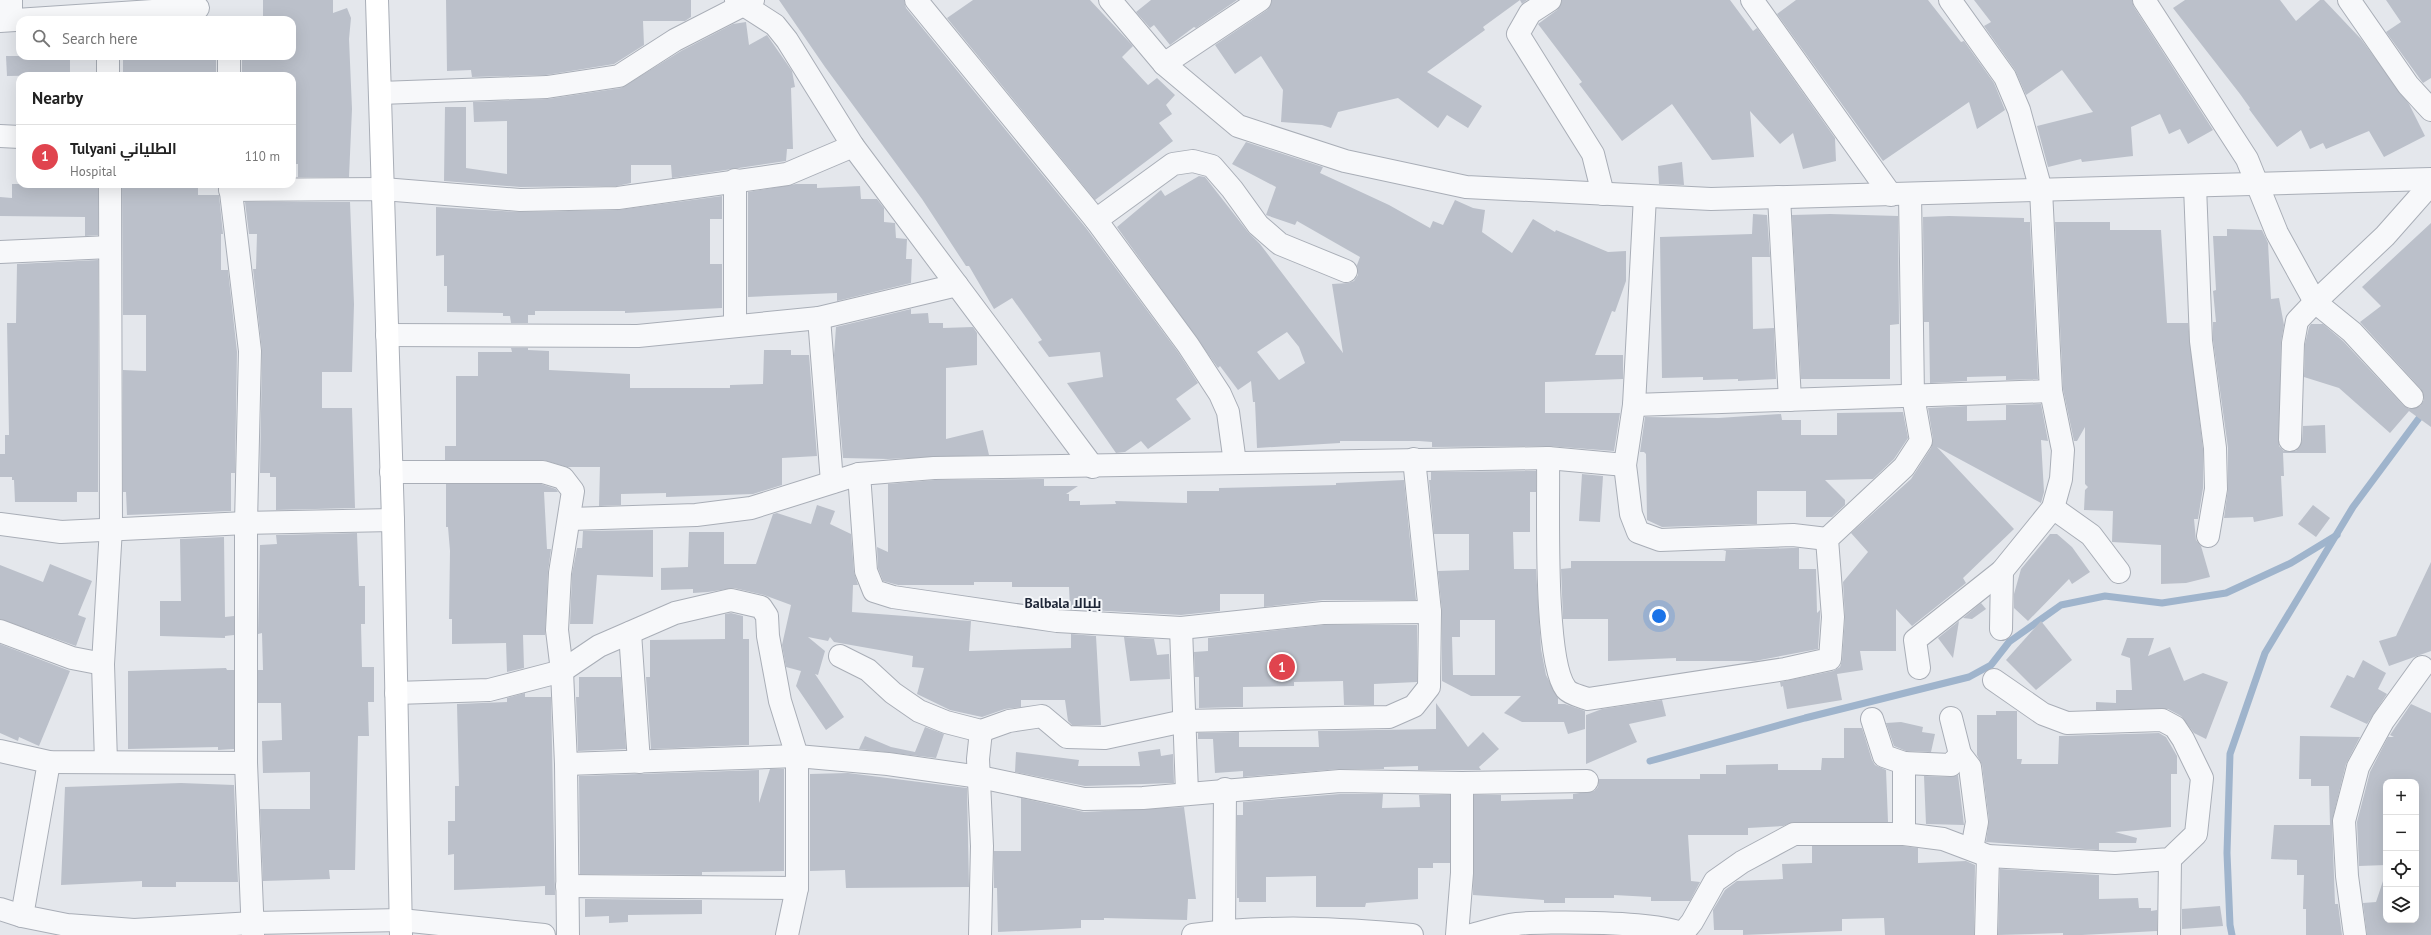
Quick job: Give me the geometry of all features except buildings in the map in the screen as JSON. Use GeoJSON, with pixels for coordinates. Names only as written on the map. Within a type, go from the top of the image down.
{"type":"FeatureCollection","features":[{"type":"Feature","properties":{"kind":"main road"},"geometry":{"type":"LineString","coordinates":[[378,0],[393,520],[401,927]]}},
{"type":"Feature","properties":{"kind":"street"},"geometry":{"type":"LineString","coordinates":[[916,0],[1096,220],[1188,344],[1220,394],[1228,412],[1235,463]]}},
{"type":"Feature","properties":{"kind":"street"},"geometry":{"type":"LineString","coordinates":[[1110,0],[1164,64],[1238,126],[1345,161],[1466,187],[1711,199],[2431,179]]}},
{"type":"Feature","properties":{"kind":"street"},"geometry":{"type":"LineString","coordinates":[[1164,64],[1260,0]]}},
{"type":"Feature","properties":{"kind":"street"},"geometry":{"type":"LineString","coordinates":[[1550,0],[1530,13],[1518,34],[1593,154],[1603,194]]}},
{"type":"Feature","properties":{"kind":"street"},"geometry":{"type":"LineString","coordinates":[[1645,196],[1634,405],[1625,465],[1631,514],[1638,532],[1660,540],[1793,535],[1827,539],[1904,467],[1921,441],[1913,396],[1900,194],[1752,0]]}},
{"type":"Feature","properties":{"kind":"street"},"geometry":{"type":"LineString","coordinates":[[1920,668],[1915,640],[2002,571],[2054,508],[2061,479],[2063,450],[2051,392],[2041,190],[2019,110],[2005,77],[1950,0]]}},
{"type":"Feature","properties":{"kind":"street"},"geometry":{"type":"LineString","coordinates":[[2144,0],[2247,159],[2277,232],[2315,302],[2352,332],[2412,397]]}},
{"type":"Feature","properties":{"kind":"street"},"geometry":{"type":"LineString","coordinates":[[2348,0],[2408,85],[2431,110]]}},
{"type":"Feature","properties":{"kind":"street"},"geometry":{"type":"LineString","coordinates":[[380,93],[547,87],[619,76],[675,40],[744,2],[775,25],[787,40],[853,146],[1093,467]]}},
{"type":"Feature","properties":{"kind":"street"},"geometry":{"type":"LineString","coordinates":[[129,16],[202,9]]}},
{"type":"Feature","properties":{"kind":"street"},"geometry":{"type":"LineString","coordinates":[[7,14],[58,16]]}},
{"type":"Feature","properties":{"kind":"street"},"geometry":{"type":"LineString","coordinates":[[108,60],[108,72]]}},
{"type":"Feature","properties":{"kind":"street"},"geometry":{"type":"LineString","coordinates":[[229,60],[229,72]]}},
{"type":"Feature","properties":{"kind":"street"},"geometry":{"type":"LineString","coordinates":[[0,136],[16,137]]}},
{"type":"Feature","properties":{"kind":"street"},"geometry":{"type":"LineString","coordinates":[[296,188],[383,189],[520,200],[618,198],[710,186],[735,180],[787,174],[853,146]]}},
{"type":"Feature","properties":{"kind":"street"},"geometry":{"type":"LineString","coordinates":[[1096,220],[1173,164],[1193,161],[1212,166],[1232,189],[1258,225],[1280,244],[1346,271]]}},
{"type":"Feature","properties":{"kind":"street"},"geometry":{"type":"LineString","coordinates":[[735,180],[735,326]]}},
{"type":"Feature","properties":{"kind":"street"},"geometry":{"type":"LineString","coordinates":[[2290,440],[2293,343],[2298,321],[2315,302],[2385,236],[2431,184]]}},
{"type":"Feature","properties":{"kind":"street"},"geometry":{"type":"LineString","coordinates":[[2195,186],[2201,341],[2215,448],[2216,489],[2208,536]]}},
{"type":"Feature","properties":{"kind":"street"},"geometry":{"type":"LineString","coordinates":[[106,762],[103,664],[111,528],[110,188]]}},
{"type":"Feature","properties":{"kind":"street"},"geometry":{"type":"LineString","coordinates":[[230,188],[250,351],[246,523],[246,763],[253,929]]}},
{"type":"Feature","properties":{"kind":"street"},"geometry":{"type":"LineString","coordinates":[[1779,198],[1790,400]]}},
{"type":"Feature","properties":{"kind":"street"},"geometry":{"type":"LineString","coordinates":[[0,252],[110,247]]}},
{"type":"Feature","properties":{"kind":"street"},"geometry":{"type":"LineString","coordinates":[[387,335],[638,336],[818,318],[957,285]]}},
{"type":"Feature","properties":{"kind":"street"},"geometry":{"type":"LineString","coordinates":[[818,318],[832,482]]}},
{"type":"Feature","properties":{"kind":"street"},"geometry":{"type":"LineString","coordinates":[[1634,405],[2051,392]]}},
{"type":"Feature","properties":{"kind":"street"},"geometry":{"type":"LineString","coordinates":[[1548,458],[1549,583],[1557,670],[1566,690],[1588,699],[1785,669],[1830,659],[1833,617],[1827,539]]}},
{"type":"Feature","properties":{"kind":"street"},"geometry":{"type":"LineString","coordinates":[[570,519],[696,515],[751,508],[859,474],[934,468],[1093,467],[1414,459],[1548,458],[1625,465]]}},
{"type":"Feature","properties":{"kind":"street"},"geometry":{"type":"LineString","coordinates":[[840,656],[868,670],[893,693],[919,711],[946,722],[981,731],[1009,721],[1042,716],[1068,737],[1105,738],[1184,721],[1389,717],[1414,706],[1429,687],[1430,612],[1414,459]]}},
{"type":"Feature","properties":{"kind":"street"},"geometry":{"type":"LineString","coordinates":[[391,472],[543,472],[563,478],[573,491],[570,519],[560,573],[557,630],[562,671],[566,764],[568,935]]}},
{"type":"Feature","properties":{"kind":"street"},"geometry":{"type":"LineString","coordinates":[[859,474],[866,571],[874,591],[893,597],[944,606],[1057,621],[1181,628],[1323,613],[1430,612]]}},
{"type":"Feature","properties":{"kind":"street"},"geometry":{"type":"LineString","coordinates":[[2054,508],[2091,535],[2120,572]]}},
{"type":"Feature","properties":{"kind":"street"},"geometry":{"type":"LineString","coordinates":[[0,524],[61,532],[111,528],[246,523],[393,520]]}},
{"type":"Feature","properties":{"kind":"street"},"geometry":{"type":"LineString","coordinates":[[2002,571],[2002,629]]}},
{"type":"Feature","properties":{"kind":"street"},"geometry":{"type":"LineString","coordinates":[[396,693],[489,690],[562,671],[599,646],[675,613],[731,600],[761,607],[767,616],[768,636],[780,701],[797,756],[797,888],[787,935]]}},
{"type":"Feature","properties":{"kind":"street"},"geometry":{"type":"LineString","coordinates":[[1181,628],[1187,793]]}},
{"type":"Feature","properties":{"kind":"street"},"geometry":{"type":"LineString","coordinates":[[0,631],[72,658],[103,664]]}},
{"type":"Feature","properties":{"kind":"street"},"geometry":{"type":"LineString","coordinates":[[630,633],[639,762]]}},
{"type":"Feature","properties":{"kind":"street"},"geometry":{"type":"LineString","coordinates":[[2355,935],[2347,876],[2344,821],[2358,768],[2383,720],[2422,667]]}},
{"type":"Feature","properties":{"kind":"street"},"geometry":{"type":"LineString","coordinates":[[1472,935],[1516,924],[1548,922],[1600,929],[1651,926],[1683,934],[1692,922],[1714,881],[1742,862],[1794,834],[1904,834],[1943,839],[1980,853],[2115,863],[2170,860],[2196,834],[2202,778],[2183,739],[2174,728],[2162,720],[2067,723],[2043,714],[1994,680]]}},
{"type":"Feature","properties":{"kind":"street"},"geometry":{"type":"LineString","coordinates":[[1951,718],[1960,754],[1970,767],[1980,853],[1986,935]]}},
{"type":"Feature","properties":{"kind":"street"},"geometry":{"type":"LineString","coordinates":[[1872,719],[1884,756],[1904,763],[1951,765],[1960,754]]}},
{"type":"Feature","properties":{"kind":"street"},"geometry":{"type":"LineString","coordinates":[[980,935],[982,846],[978,759],[981,731]]}},
{"type":"Feature","properties":{"kind":"street"},"geometry":{"type":"LineString","coordinates":[[0,751],[49,762],[246,763]]}},
{"type":"Feature","properties":{"kind":"street"},"geometry":{"type":"LineString","coordinates":[[566,764],[797,756],[888,764],[980,777],[1084,799],[1143,798],[1225,789],[1340,781],[1462,783],[1587,781]]}},
{"type":"Feature","properties":{"kind":"street"},"geometry":{"type":"LineString","coordinates":[[22,916],[49,762]]}},
{"type":"Feature","properties":{"kind":"street"},"geometry":{"type":"LineString","coordinates":[[1904,763],[1904,834]]}},
{"type":"Feature","properties":{"kind":"street"},"geometry":{"type":"LineString","coordinates":[[1457,935],[1462,873],[1462,783]]}},
{"type":"Feature","properties":{"kind":"street"},"geometry":{"type":"LineString","coordinates":[[1224,931],[1225,789]]}},
{"type":"Feature","properties":{"kind":"street"},"geometry":{"type":"LineString","coordinates":[[2170,860],[2170,935]]}},
{"type":"Feature","properties":{"kind":"street"},"geometry":{"type":"LineString","coordinates":[[567,886],[797,888]]}},
{"type":"Feature","properties":{"kind":"street"},"geometry":{"type":"LineString","coordinates":[[0,909],[22,916],[68,924],[134,932],[401,927],[544,935]]}},
{"type":"Feature","properties":{"kind":"street"},"geometry":{"type":"LineString","coordinates":[[1194,935],[1224,931],[1273,928],[1324,929],[1412,935]]}},
{"type":"Feature","properties":{"kind":"waterway"},"geometry":{"type":"LineString","coordinates":[[2232,935],[2230,925],[2227,853],[2230,754],[2265,653],[2353,507],[2431,402]]}},
{"type":"Feature","properties":{"kind":"waterway"},"geometry":{"type":"LineString","coordinates":[[1650,761],[1805,718],[1969,677],[1991,665],[2009,642],[2061,605],[2105,596],[2162,603],[2226,593],[2291,563],[2337,535]]}},
{"type":"Feature","properties":{"kind":"place","name":"Tulyani الطلياني"},"geometry":{"type":"Point","coordinates":[1282,667]}},
{"type":"Feature","properties":{"kind":"district","name":"Balbala بلبالا"},"geometry":{"type":"Point","coordinates":[1063,603]}}]}
